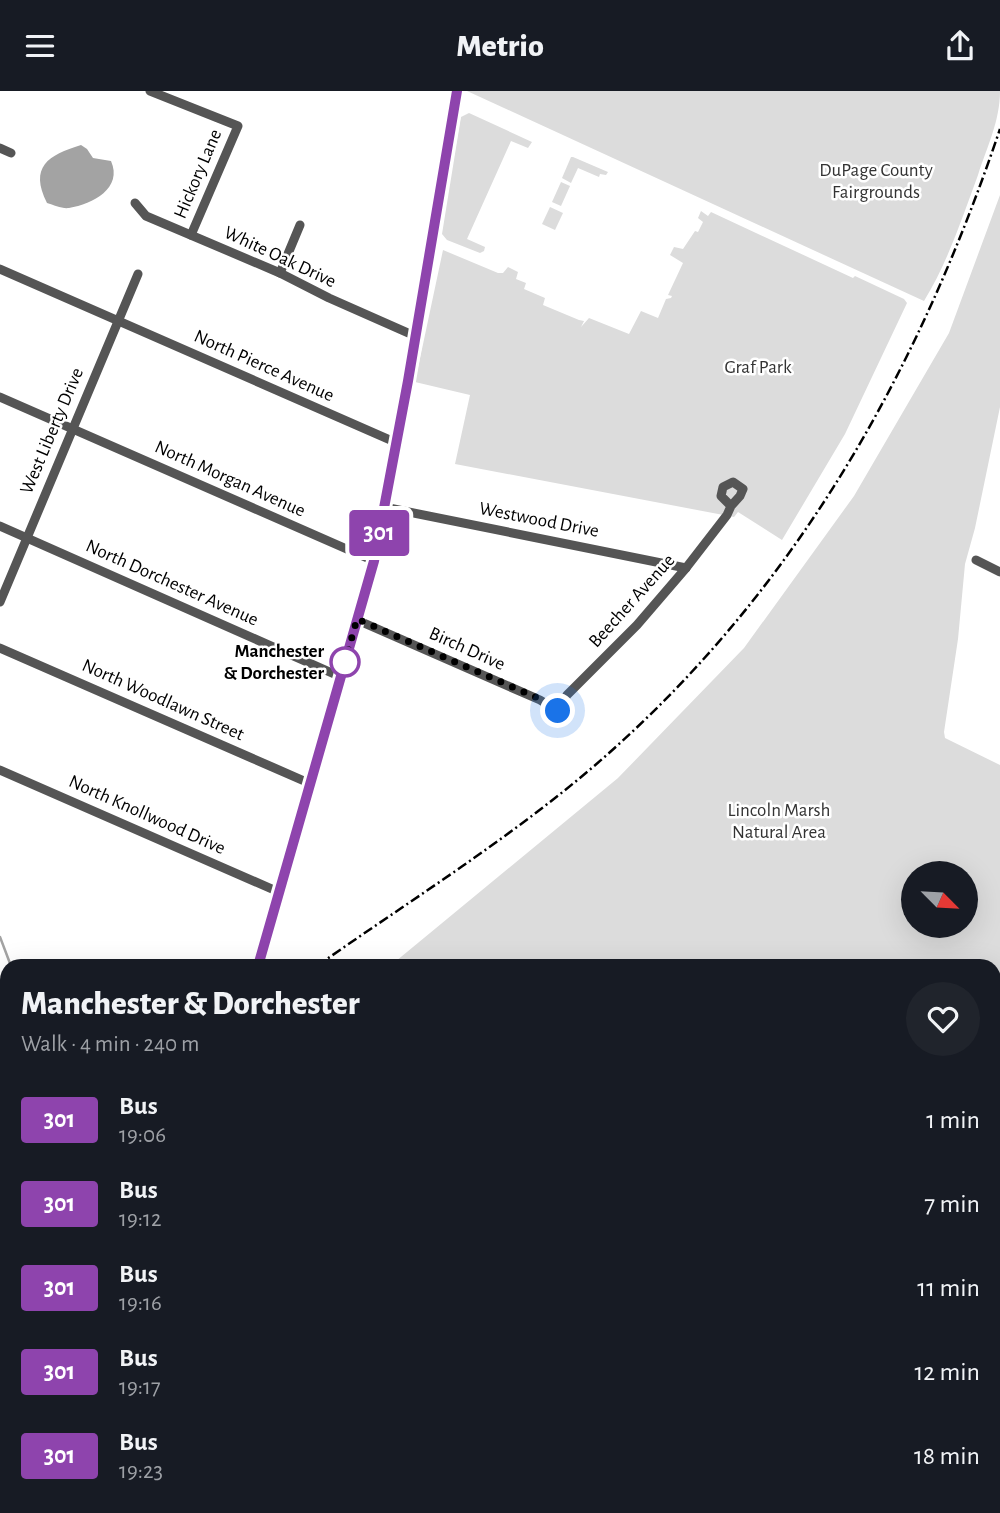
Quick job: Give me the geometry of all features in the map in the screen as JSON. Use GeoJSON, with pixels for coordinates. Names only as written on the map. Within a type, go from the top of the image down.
{"type":"FeatureCollection","features":[{"type":"Feature","properties":{"kind":"street","name":"Hickory Lane"},"geometry":{"type":"LineString","coordinates":[[149,91],[238,127],[191,235]]}},
{"type":"Feature","properties":{"kind":"street"},"geometry":{"type":"LineString","coordinates":[[260,959],[374,561],[397,443],[457,91]]}},
{"type":"Feature","properties":{"kind":"street"},"geometry":{"type":"LineString","coordinates":[[0,148],[11,153]]}},
{"type":"Feature","properties":{"kind":"street","name":"White Oak Drive"},"geometry":{"type":"LineString","coordinates":[[135,203],[146,216],[280,273],[415,336]]}},
{"type":"Feature","properties":{"kind":"street"},"geometry":{"type":"LineString","coordinates":[[280,273],[300,225]]}},
{"type":"Feature","properties":{"kind":"street","name":"North Pierce Avenue"},"geometry":{"type":"LineString","coordinates":[[0,269],[397,443]]}},
{"type":"Feature","properties":{"kind":"street","name":"West Liberty Drive"},"geometry":{"type":"LineString","coordinates":[[0,602],[138,274]]}},
{"type":"Feature","properties":{"kind":"street","name":"North Morgan Avenue"},"geometry":{"type":"LineString","coordinates":[[0,397],[374,561]]}},
{"type":"Feature","properties":{"kind":"street","name":"Westwood Drive"},"geometry":{"type":"LineString","coordinates":[[384,507],[687,568]]}},
{"type":"Feature","properties":{"kind":"street","name":"Beecher Avenue"},"geometry":{"type":"LineString","coordinates":[[560,708],[567,695],[629,633],[687,568],[729,510]]}},
{"type":"Feature","properties":{"kind":"street","name":"North Dorchester Avenue"},"geometry":{"type":"LineString","coordinates":[[0,526],[341,677]]}},
{"type":"Feature","properties":{"kind":"street"},"geometry":{"type":"LineString","coordinates":[[976,560],[1000,572]]}},
{"type":"Feature","properties":{"kind":"street","name":"Birch Drive"},"geometry":{"type":"LineString","coordinates":[[357,619],[540,699],[558,711],[560,708]]}},
{"type":"Feature","properties":{"kind":"street","name":"North Woodlawn Street"},"geometry":{"type":"LineString","coordinates":[[0,648],[311,784]]}},
{"type":"Feature","properties":{"kind":"street","name":"North Knollwood Drive"},"geometry":{"type":"LineString","coordinates":[[0,770],[281,893]]}},
{"type":"Feature","properties":{"kind":"green space","name":"DuPage County Fairgrounds"},"geometry":{"type":"Polygon","coordinates":[[[467,91],[1000,91],[995,123],[978,175],[947,255],[924,301],[467,91]]]}},
{"type":"Feature","properties":{"kind":"green space"},"geometry":{"type":"Polygon","coordinates":[[[469,113],[532,142],[528,148],[511,141],[467,239],[485,247],[480,253],[447,240],[442,234],[461,117],[469,113]]]}},
{"type":"Feature","properties":{"kind":"green space"},"geometry":{"type":"Polygon","coordinates":[[[571,157],[608,172],[606,175],[600,174],[599,177],[578,168],[571,183],[562,178],[571,157]]]}},
{"type":"Feature","properties":{"kind":"green space"},"geometry":{"type":"Polygon","coordinates":[[[561,182],[570,186],[561,206],[552,202],[561,182]]]}},
{"type":"Feature","properties":{"kind":"green space","name":"Lincoln Marsh Natural Area"},"geometry":{"type":"Polygon","coordinates":[[[1000,195],[1000,407],[965,564],[958,639],[944,732],[945,738],[1000,765],[1000,959],[398,959],[618,778],[744,648],[854,496],[949,333],[1000,195]]]}},
{"type":"Feature","properties":{"kind":"green space"},"geometry":{"type":"Polygon","coordinates":[[[550,207],[563,213],[555,230],[542,224],[550,207]]]}},
{"type":"Feature","properties":{"kind":"green space","name":"Graf Park"},"geometry":{"type":"Polygon","coordinates":[[[701,211],[708,216],[711,212],[853,278],[855,276],[904,299],[907,303],[845,434],[782,540],[738,512],[734,517],[455,464],[470,395],[415,382],[443,250],[498,273],[503,273],[508,267],[518,272],[516,279],[526,283],[524,289],[545,298],[543,305],[584,321],[581,327],[589,318],[629,334],[641,311],[658,318],[666,299],[672,296],[668,295],[683,263],[670,255],[674,247],[683,249],[695,231],[698,232],[703,222],[698,218],[701,211]]]}},
{"type":"Feature","properties":{"kind":"shaded area"},"geometry":{"type":"Polygon","coordinates":[[[81,145],[93,158],[111,161],[114,171],[109,187],[96,198],[78,206],[64,208],[47,203],[40,180],[45,164],[59,153],[81,145]]]}},
{"type":"Feature","properties":{"kind":"waterway"},"geometry":{"type":"LineString","coordinates":[[0,937],[8,959]]}},
{"type":"Feature","properties":{"kind":"railway"},"geometry":{"type":"LineString","coordinates":[[327,959],[466,864],[575,782],[677,687],[739,618],[795,544],[846,467],[891,387],[932,304],[968,218],[1000,129]]}},
{"type":"Feature","properties":{"kind":"bus line","name":"301"},"geometry":{"type":"LineString","coordinates":[[261,959],[374,561],[433,241],[457,91]]}},
{"type":"Feature","properties":{"kind":"place","name":"Manchester & Dorchester"},"geometry":{"type":"Point","coordinates":[345,662]}},
{"type":"Feature","properties":{"kind":"route"},"geometry":{"type":"LineString","coordinates":[[345,662],[357,619],[540,699],[558,711]]}}]}
